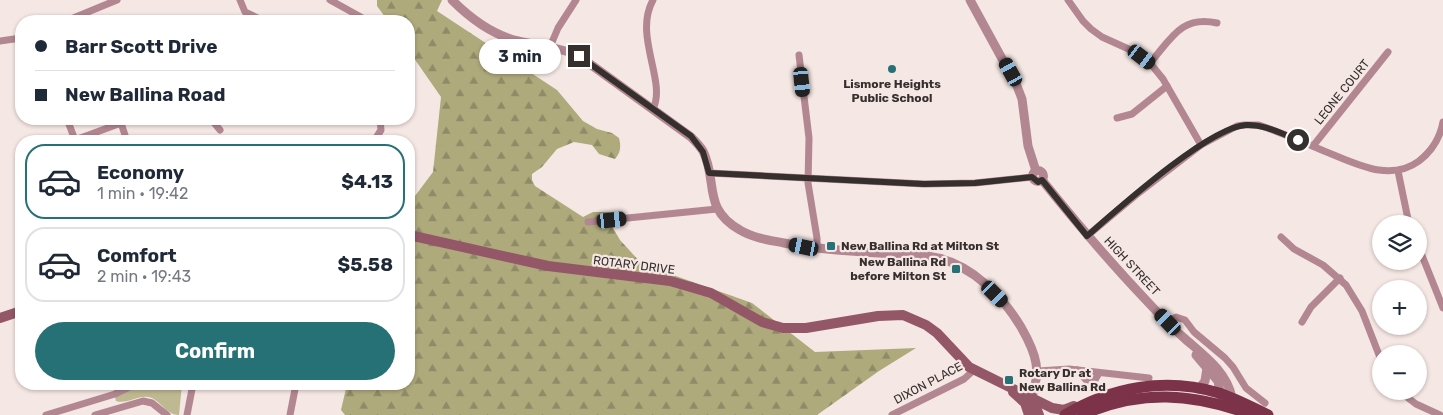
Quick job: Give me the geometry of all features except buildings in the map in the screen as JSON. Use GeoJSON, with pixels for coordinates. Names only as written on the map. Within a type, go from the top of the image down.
{"type":"FeatureCollection","features":[{"type":"Feature","properties":{"kind":"main road","name":"ROTARY DRIVE"},"geometry":{"type":"LineString","coordinates":[[415,236],[548,266],[670,281],[711,293],[762,322],[783,328],[806,328],[878,316],[903,315],[926,324],[964,363],[1004,386],[1039,415]]}},
{"type":"Feature","properties":{"kind":"main road"},"geometry":{"type":"LineString","coordinates":[[0,318],[15,313]]}},
{"type":"Feature","properties":{"kind":"main road"},"geometry":{"type":"LineString","coordinates":[[1065,415],[1086,402],[1117,392],[1159,386],[1199,389],[1220,394],[1268,415]]}},
{"type":"Feature","properties":{"kind":"main road"},"geometry":{"type":"LineString","coordinates":[[1082,415],[1122,401],[1158,396],[1189,398],[1210,402],[1252,415]]}},
{"type":"Feature","properties":{"kind":"main road","name":"ROTARY DRIVE"},"geometry":{"type":"LineString","coordinates":[[1029,406],[1060,410],[1086,402]]}},
{"type":"Feature","properties":{"kind":"street"},"geometry":{"type":"LineString","coordinates":[[81,15],[117,0]]}},
{"type":"Feature","properties":{"kind":"street"},"geometry":{"type":"LineString","coordinates":[[240,0],[245,12],[251,15]]}},
{"type":"Feature","properties":{"kind":"street"},"geometry":{"type":"LineString","coordinates":[[330,0],[357,15]]}},
{"type":"Feature","properties":{"kind":"street"},"geometry":{"type":"LineString","coordinates":[[452,0],[473,19],[496,33],[518,41],[564,50],[579,56],[691,136],[703,152],[717,209],[731,225],[746,234],[817,249],[926,255],[963,268],[985,285],[1006,306],[1029,343],[1038,371],[1037,381],[1029,406]]}},
{"type":"Feature","properties":{"kind":"street"},"geometry":{"type":"LineString","coordinates":[[550,48],[558,28],[576,0]]}},
{"type":"Feature","properties":{"kind":"street"},"geometry":{"type":"LineString","coordinates":[[653,0],[647,15],[646,27],[655,86],[653,109]]}},
{"type":"Feature","properties":{"kind":"street"},"geometry":{"type":"LineString","coordinates":[[709,173],[948,184],[1034,174],[1028,146],[1022,99],[1017,86],[970,0]]}},
{"type":"Feature","properties":{"kind":"street"},"geometry":{"type":"LineString","coordinates":[[1068,0],[1091,29],[1102,37],[1133,51],[1150,64],[1168,86],[1201,145]]}},
{"type":"Feature","properties":{"kind":"street"},"geometry":{"type":"LineString","coordinates":[[1150,64],[1187,24],[1204,20],[1217,23]]}},
{"type":"Feature","properties":{"kind":"street"},"geometry":{"type":"LineString","coordinates":[[0,41],[15,39]]}},
{"type":"Feature","properties":{"kind":"street","name":"LEONE COURT"},"geometry":{"type":"LineString","coordinates":[[1313,146],[1388,52]]}},
{"type":"Feature","properties":{"kind":"street"},"geometry":{"type":"LineString","coordinates":[[799,55],[809,138],[808,179],[817,249]]}},
{"type":"Feature","properties":{"kind":"street"},"geometry":{"type":"LineString","coordinates":[[1117,118],[1132,114],[1168,86]]}},
{"type":"Feature","properties":{"kind":"street"},"geometry":{"type":"LineString","coordinates":[[1087,236],[1201,145],[1230,129],[1252,124],[1267,128],[1364,167],[1385,171],[1398,171],[1412,166],[1425,156],[1434,146],[1443,122]]}},
{"type":"Feature","properties":{"kind":"street"},"geometry":{"type":"LineString","coordinates":[[88,135],[115,125]]}},
{"type":"Feature","properties":{"kind":"street"},"geometry":{"type":"LineString","coordinates":[[216,125],[220,130]]}},
{"type":"Feature","properties":{"kind":"street"},"geometry":{"type":"LineString","coordinates":[[1398,171],[1407,215]]}},
{"type":"Feature","properties":{"kind":"street","name":"HIGH STREET"},"geometry":{"type":"LineString","coordinates":[[1034,174],[1043,173],[1042,180],[1087,236],[1182,337]]}},
{"type":"Feature","properties":{"kind":"street"},"geometry":{"type":"LineString","coordinates":[[588,222],[717,209]]}},
{"type":"Feature","properties":{"kind":"street"},"geometry":{"type":"LineString","coordinates":[[1280,237],[1294,249],[1323,265],[1340,278],[1358,302],[1375,345]]}},
{"type":"Feature","properties":{"kind":"street"},"geometry":{"type":"LineString","coordinates":[[1427,268],[1443,308]]}},
{"type":"Feature","properties":{"kind":"street"},"geometry":{"type":"LineString","coordinates":[[1302,322],[1310,308],[1340,278]]}},
{"type":"Feature","properties":{"kind":"street"},"geometry":{"type":"LineString","coordinates":[[1168,322],[1176,317],[1185,320],[1194,332],[1233,366],[1246,388],[1265,403]]}},
{"type":"Feature","properties":{"kind":"street"},"geometry":{"type":"LineString","coordinates":[[1182,337],[1218,381],[1220,397],[1224,402],[1238,410]]}},
{"type":"Feature","properties":{"kind":"street"},"geometry":{"type":"LineString","coordinates":[[1182,337],[1203,354],[1224,377],[1232,398]]}},
{"type":"Feature","properties":{"kind":"street"},"geometry":{"type":"LineString","coordinates":[[1199,389],[1206,378],[1207,368]]}},
{"type":"Feature","properties":{"kind":"street","name":"DIXON PLACE"},"geometry":{"type":"LineString","coordinates":[[892,415],[964,379],[974,370]]}},
{"type":"Feature","properties":{"kind":"street"},"geometry":{"type":"LineString","coordinates":[[1038,371],[1077,370],[1150,378]]}},
{"type":"Feature","properties":{"kind":"street"},"geometry":{"type":"LineString","coordinates":[[46,415],[123,390]]}},
{"type":"Feature","properties":{"kind":"street"},"geometry":{"type":"LineString","coordinates":[[187,415],[192,390]]}},
{"type":"Feature","properties":{"kind":"street"},"geometry":{"type":"LineString","coordinates":[[290,415],[295,390]]}},
{"type":"Feature","properties":{"kind":"street"},"geometry":{"type":"LineString","coordinates":[[1411,400],[1440,415]]}},
{"type":"Feature","properties":{"kind":"street"},"geometry":{"type":"LineString","coordinates":[[95,415],[146,401],[167,415]]}},
{"type":"Feature","properties":{"kind":"shaded area"},"geometry":{"type":"Polygon","coordinates":[[[129,390],[181,390],[179,415],[171,413],[152,398],[143,397],[120,402],[116,401],[115,397],[129,390]]]}},
{"type":"Feature","properties":{"kind":"green space"},"geometry":{"type":"Polygon","coordinates":[[[377,0],[442,0],[437,11],[557,90],[583,121],[597,129],[612,133],[619,138],[620,149],[615,159],[599,154],[592,145],[574,142],[557,149],[542,167],[532,174],[532,180],[535,186],[583,217],[593,212],[619,212],[621,215],[613,228],[620,240],[642,264],[752,303],[815,352],[916,348],[879,371],[817,415],[345,415],[341,410],[346,390],[415,390],[415,196],[433,172],[441,97],[415,60],[415,15],[384,15],[377,6],[377,0]]]}},
{"type":"Feature","properties":{"kind":"place","name":"Lismore Heights Public School"},"geometry":{"type":"Point","coordinates":[892,69]}},
{"type":"Feature","properties":{"kind":"place","name":"New Ballina Rd at Milton St"},"geometry":{"type":"Point","coordinates":[831,246]}},
{"type":"Feature","properties":{"kind":"place","name":"New Ballina Rd before Milton St"},"geometry":{"type":"Point","coordinates":[956,269]}},
{"type":"Feature","properties":{"kind":"place","name":"Rotary Dr at New Ballina Rd"},"geometry":{"type":"Point","coordinates":[1009,380]}},
{"type":"Feature","properties":{"kind":"route"},"geometry":{"type":"LineString","coordinates":[[579,56],[691,136],[703,152],[708,164],[709,173],[924,184],[975,183],[1032,177],[1038,182],[1042,180],[1087,236],[1201,145],[1230,129],[1244,125],[1259,125],[1298,140]]}}]}
